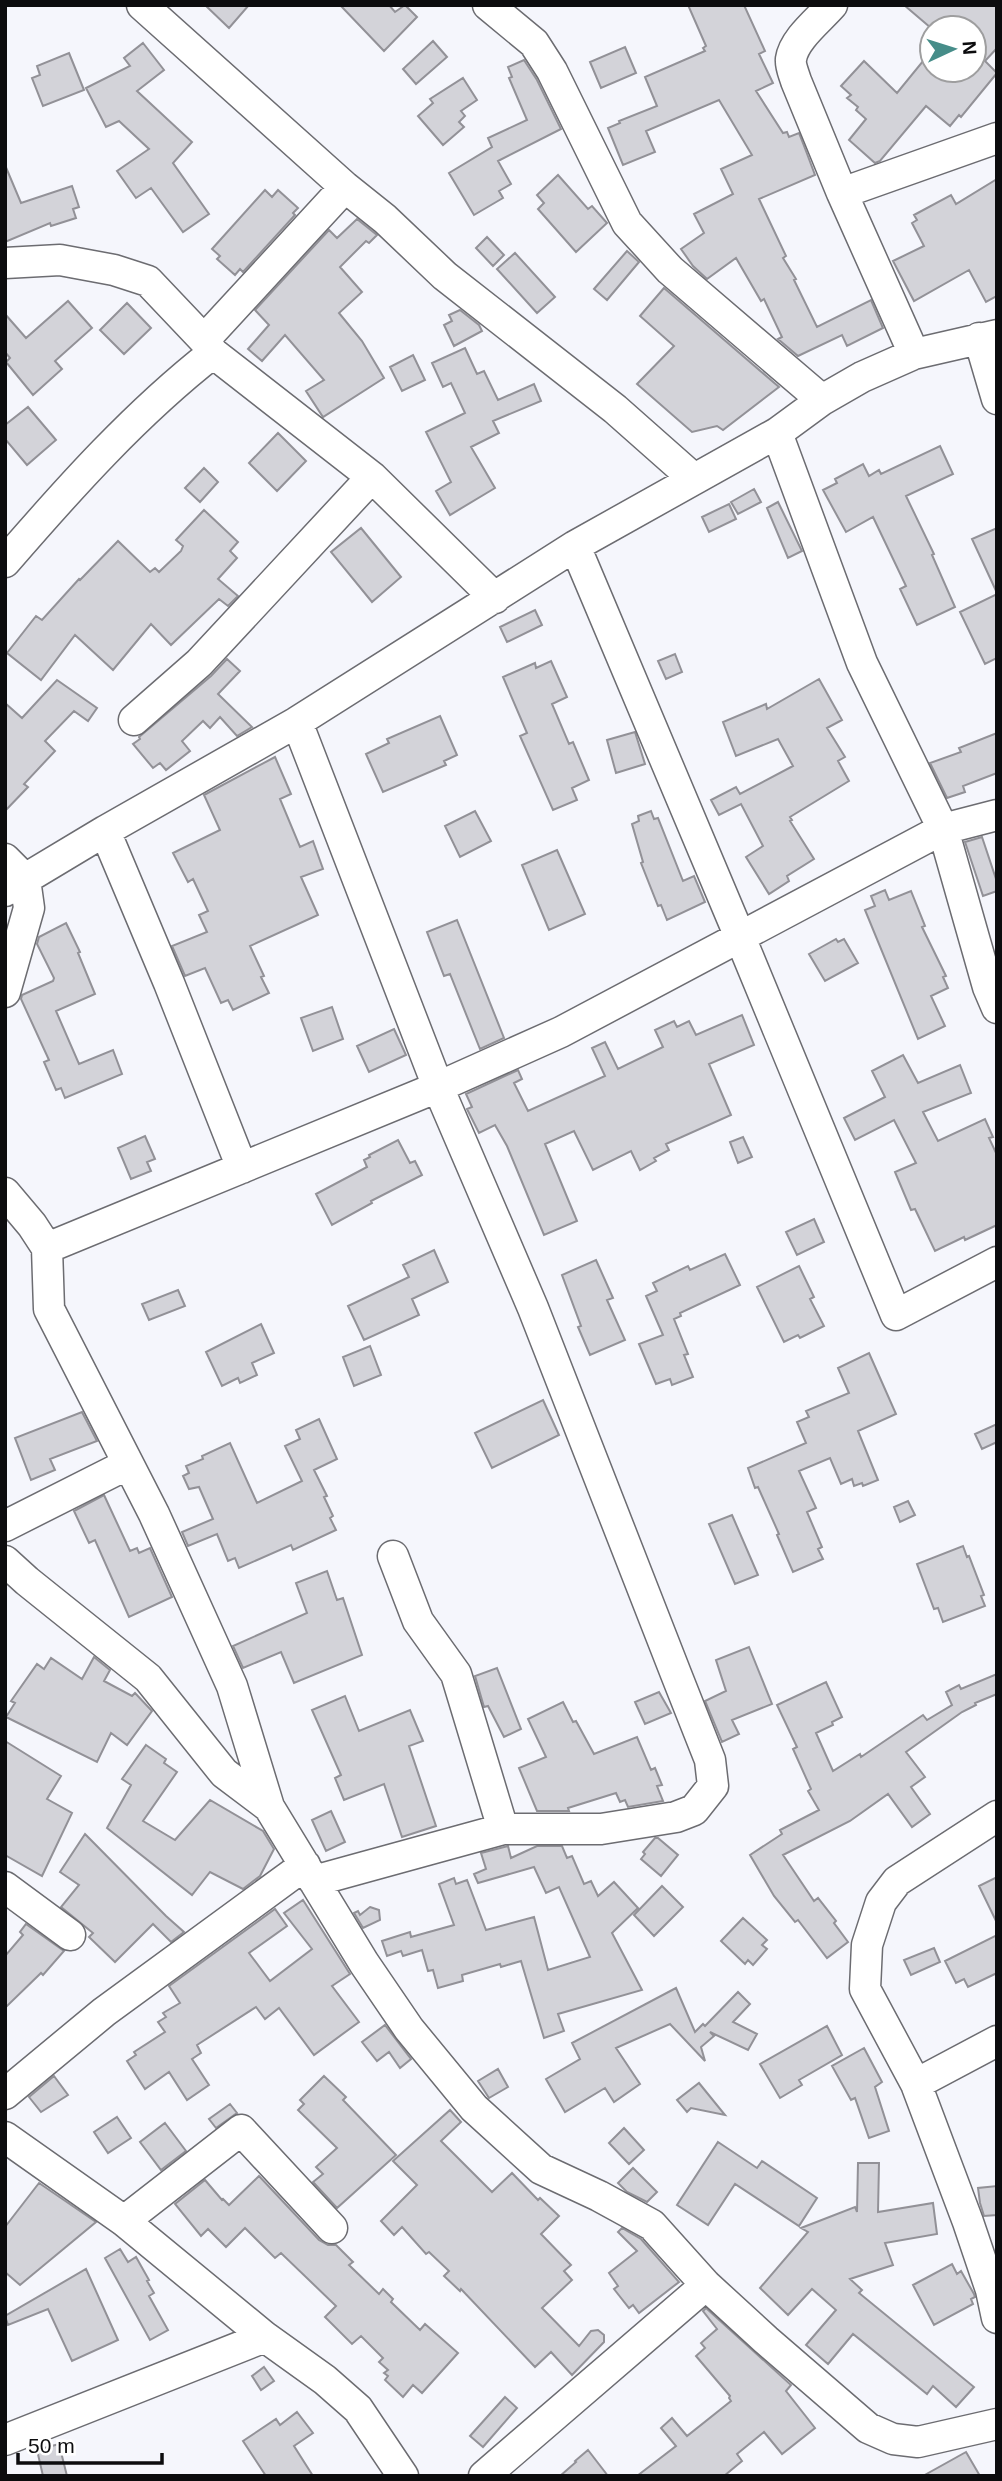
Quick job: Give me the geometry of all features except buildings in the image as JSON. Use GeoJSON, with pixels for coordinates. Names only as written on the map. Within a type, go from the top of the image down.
{"type":"FeatureCollection","features":[{"type":"Feature","properties":{"kind":"street"},"geometry":{"type":"LineString","coordinates":[[142,5],[345,187],[385,219],[445,276],[615,409],[693,478]]}},
{"type":"Feature","properties":{"kind":"street"},"geometry":{"type":"LineString","coordinates":[[488,5],[534,43],[552,71],[627,223],[670,270],[822,400]]}},
{"type":"Feature","properties":{"kind":"street"},"geometry":{"type":"LineString","coordinates":[[832,5],[804,36],[790,62],[842,193],[915,354]]}},
{"type":"Feature","properties":{"kind":"street"},"geometry":{"type":"LineString","coordinates":[[842,193],[997,138]]}},
{"type":"Feature","properties":{"kind":"street"},"geometry":{"type":"LineString","coordinates":[[5,562],[55,504],[209,346],[345,187]]}},
{"type":"Feature","properties":{"kind":"street"},"geometry":{"type":"LineString","coordinates":[[5,263],[60,260],[114,270],[148,281],[209,346],[372,477],[495,598]]}},
{"type":"Feature","properties":{"kind":"street"},"geometry":{"type":"LineString","coordinates":[[5,992],[29,908],[12,876],[105,831],[297,722],[575,546],[777,433],[822,400],[862,377],[915,354],[988,336],[997,399]]}},
{"type":"Feature","properties":{"kind":"street"},"geometry":{"type":"LineString","coordinates":[[777,433],[862,663],[943,829],[997,1008]]}},
{"type":"Feature","properties":{"kind":"street"},"geometry":{"type":"LineString","coordinates":[[134,720],[199,663],[372,477]]}},
{"type":"Feature","properties":{"kind":"street"},"geometry":{"type":"LineString","coordinates":[[575,546],[896,1315],[997,1262]]}},
{"type":"Feature","properties":{"kind":"street"},"geometry":{"type":"LineString","coordinates":[[5,2094],[104,2012],[309,1873],[503,1829],[601,1829],[676,1817],[694,1810],[713,1786],[710,1760],[533,1308],[438,1087],[297,722]]}},
{"type":"Feature","properties":{"kind":"street"},"geometry":{"type":"LineString","coordinates":[[47,1248],[438,1087],[561,1032],[943,829],[997,815]]}},
{"type":"Feature","properties":{"kind":"street"},"geometry":{"type":"LineString","coordinates":[[105,831],[242,1168]]}},
{"type":"Feature","properties":{"kind":"street"},"geometry":{"type":"LineString","coordinates":[[5,1193],[47,1248],[49,1309],[154,1514],[232,1686],[270,1807],[364,1963],[409,2029],[474,2108],[541,2169],[652,2225],[706,2285],[868,2428],[893,2439],[918,2442],[997,2424]]}},
{"type":"Feature","properties":{"kind":"street"},"geometry":{"type":"LineString","coordinates":[[5,1526],[128,1464]]}},
{"type":"Feature","properties":{"kind":"street"},"geometry":{"type":"LineString","coordinates":[[393,1556],[418,1621],[456,1674],[503,1829]]}},
{"type":"Feature","properties":{"kind":"street"},"geometry":{"type":"LineString","coordinates":[[5,1560],[27,1581],[148,1678],[224,1773],[270,1807]]}},
{"type":"Feature","properties":{"kind":"street"},"geometry":{"type":"LineString","coordinates":[[997,1816],[897,1881],[881,1902],[867,1945],[865,1989],[916,2084],[992,2290],[997,2318]]}},
{"type":"Feature","properties":{"kind":"street"},"geometry":{"type":"LineString","coordinates":[[7,1892],[70,1935]]}},
{"type":"Feature","properties":{"kind":"street"},"geometry":{"type":"LineString","coordinates":[[916,2084],[997,2041]]}},
{"type":"Feature","properties":{"kind":"street"},"geometry":{"type":"LineString","coordinates":[[124,2221],[241,2130],[332,2228]]}},
{"type":"Feature","properties":{"kind":"street"},"geometry":{"type":"LineString","coordinates":[[5,2137],[124,2221],[265,2337],[326,2380],[358,2409],[403,2476]]}},
{"type":"Feature","properties":{"kind":"street"},"geometry":{"type":"LineString","coordinates":[[484,2476],[706,2285]]}},
{"type":"Feature","properties":{"kind":"street"},"geometry":{"type":"LineString","coordinates":[[5,2440],[265,2337]]}}]}
